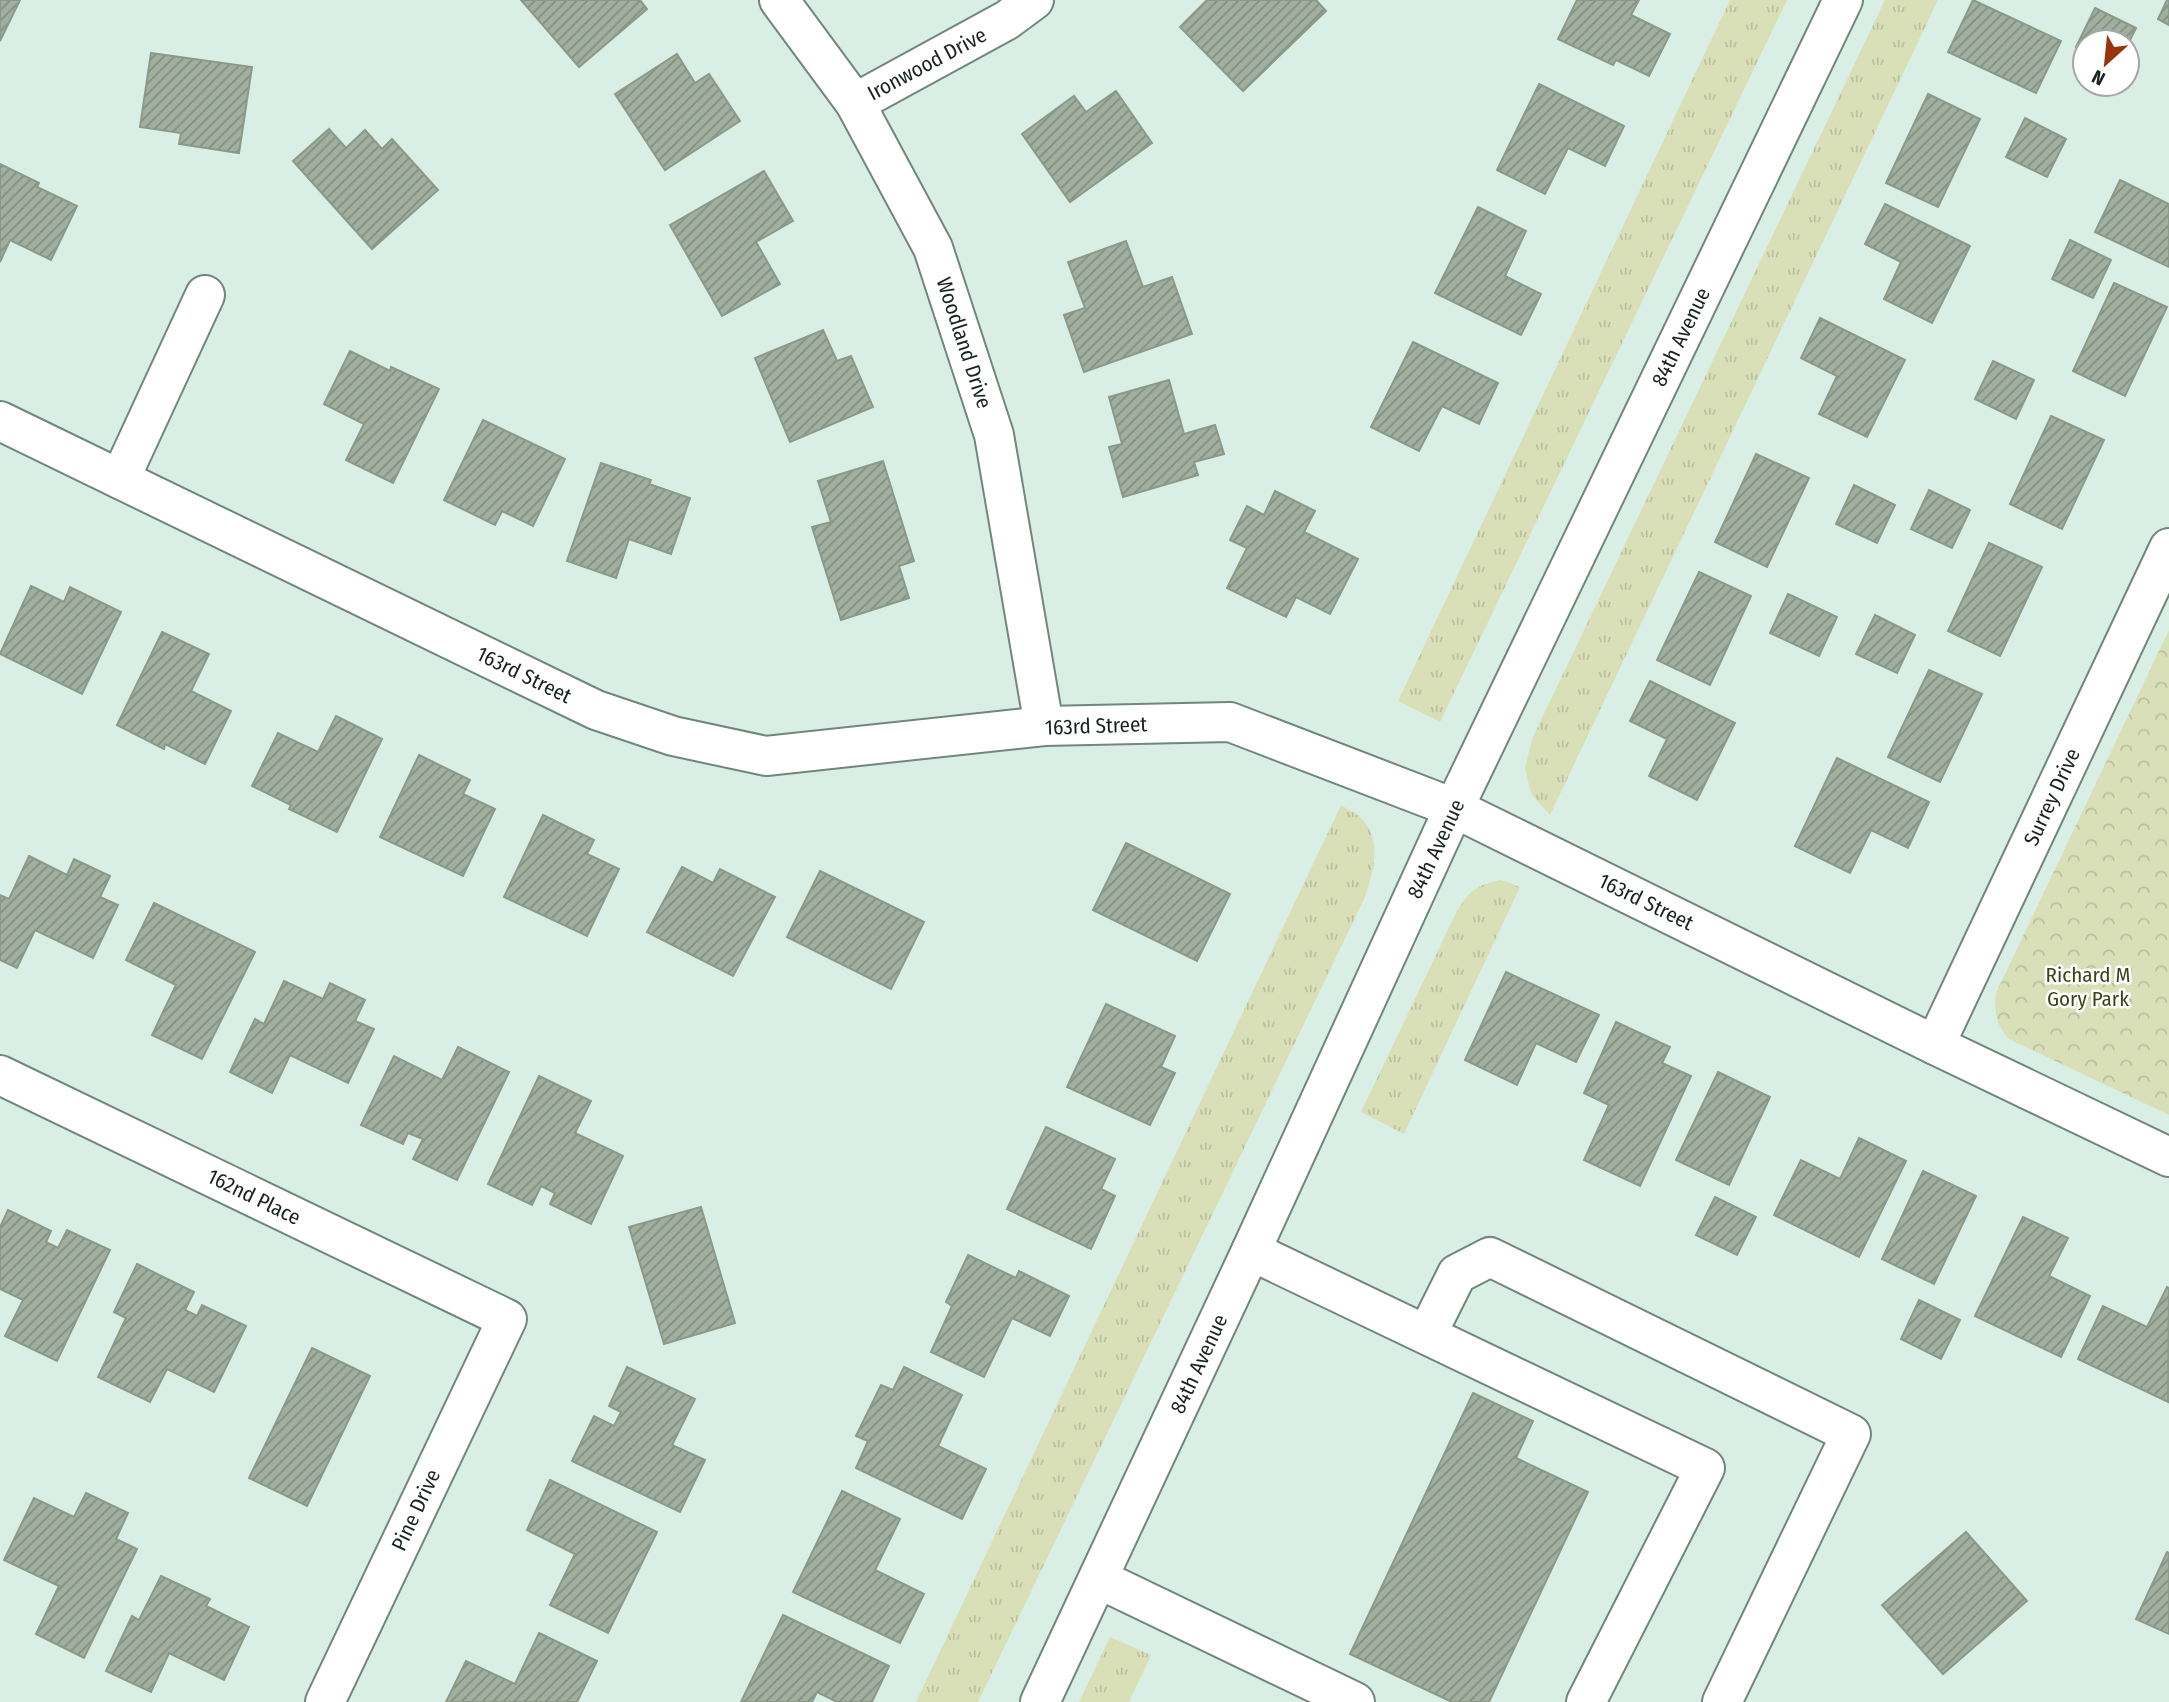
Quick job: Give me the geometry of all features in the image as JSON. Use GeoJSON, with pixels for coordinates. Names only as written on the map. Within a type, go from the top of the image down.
{"type":"FeatureCollection","features":[{"type":"Feature","properties":{"kind":"street","name":"Woodland Drive"},"geometry":{"type":"LineString","coordinates":[[779,0],[855,103],[933,248],[994,435],[1044,726]]}},
{"type":"Feature","properties":{"kind":"street","name":"Ironwood Drive"},"geometry":{"type":"LineString","coordinates":[[855,103],[1007,20],[1034,0]]}},
{"type":"Feature","properties":{"kind":"street","name":"84th Avenue"},"geometry":{"type":"LineString","coordinates":[[1040,1702],[1454,808],[1843,0]]}},
{"type":"Feature","properties":{"kind":"street"},"geometry":{"type":"LineString","coordinates":[[120,479],[205,295]]}},
{"type":"Feature","properties":{"kind":"street","name":"163rd Street"},"geometry":{"type":"LineString","coordinates":[[0,421],[596,710],[673,736],[766,756],[1044,726],[1230,722],[1454,808],[2169,1157]]}},
{"type":"Feature","properties":{"kind":"street","name":"Surrey Drive"},"geometry":{"type":"LineString","coordinates":[[1935,1045],[2169,548]]}},
{"type":"Feature","properties":{"kind":"street","name":"162nd Place"},"geometry":{"type":"LineString","coordinates":[[0,1075],[507,1319]]}},
{"type":"Feature","properties":{"kind":"street"},"geometry":{"type":"LineString","coordinates":[[1251,1251],[1705,1468],[1586,1702]]}},
{"type":"Feature","properties":{"kind":"street"},"geometry":{"type":"LineString","coordinates":[[1427,1334],[1457,1274],[1490,1257],[1851,1434],[1722,1702]]}},
{"type":"Feature","properties":{"kind":"street","name":"Pine Drive"},"geometry":{"type":"LineString","coordinates":[[325,1702],[507,1319]]}},
{"type":"Feature","properties":{"kind":"street"},"geometry":{"type":"LineString","coordinates":[[1099,1578],[1355,1702]]}},
{"type":"Feature","properties":{"kind":"green space"},"geometry":{"type":"Polygon","coordinates":[[[1730,0],[1787,0],[1440,722],[1398,701],[1730,0]]]}},
{"type":"Feature","properties":{"kind":"green space"},"geometry":{"type":"Polygon","coordinates":[[[1885,0],[1938,0],[1550,815],[1531,794],[1525,768],[1532,739],[1885,0]]]}},
{"type":"Feature","properties":{"kind":"green space","name":"Richard M Gory Park"},"geometry":{"type":"Polygon","coordinates":[[[2169,630],[2169,1115],[2009,1039],[1999,1023],[1995,1006],[1996,993],[2169,630]]]}},
{"type":"Feature","properties":{"kind":"green space"},"geometry":{"type":"Polygon","coordinates":[[[1341,805],[1362,819],[1373,839],[1373,868],[1365,897],[978,1702],[916,1702],[1341,805]]]}},
{"type":"Feature","properties":{"kind":"green space"},"geometry":{"type":"Polygon","coordinates":[[[1501,880],[1520,887],[1404,1134],[1361,1112],[1457,911],[1474,890],[1501,880]]]}},
{"type":"Feature","properties":{"kind":"green space"},"geometry":{"type":"Polygon","coordinates":[[[1110,1637],[1151,1655],[1129,1702],[1079,1702],[1110,1637]]]}},
{"type":"Feature","properties":{"kind":"building"},"geometry":{"type":"Polygon","coordinates":[[[0,0],[20,0],[0,41],[0,0]]]}},
{"type":"Feature","properties":{"kind":"building"},"geometry":{"type":"Polygon","coordinates":[[[521,0],[640,0],[647,9],[579,67],[521,0]]]}},
{"type":"Feature","properties":{"kind":"building"},"geometry":{"type":"Polygon","coordinates":[[[1207,0],[1316,0],[1326,11],[1243,91],[1180,27],[1207,0]]]}},
{"type":"Feature","properties":{"kind":"building"},"geometry":{"type":"Polygon","coordinates":[[[1577,0],[1639,0],[1631,15],[1670,34],[1649,76],[1616,60],[1613,65],[1558,39],[1577,0]]]}},
{"type":"Feature","properties":{"kind":"building"},"geometry":{"type":"Polygon","coordinates":[[[1973,0],[2061,41],[2036,93],[1948,52],[1973,0]]]}},
{"type":"Feature","properties":{"kind":"building"},"geometry":{"type":"Polygon","coordinates":[[[2169,0],[2169,25],[2158,19],[2169,0]]]}},
{"type":"Feature","properties":{"kind":"building"},"geometry":{"type":"Polygon","coordinates":[[[2095,8],[2136,28],[2085,28],[2095,8]]]}},
{"type":"Feature","properties":{"kind":"building"},"geometry":{"type":"Polygon","coordinates":[[[151,53],[252,67],[239,153],[179,144],[181,133],[140,127],[151,53]]]}},
{"type":"Feature","properties":{"kind":"building"},"geometry":{"type":"Polygon","coordinates":[[[677,54],[695,83],[709,74],[740,121],[665,170],[615,94],[677,54]]]}},
{"type":"Feature","properties":{"kind":"building"},"geometry":{"type":"Polygon","coordinates":[[[1539,84],[1624,126],[1605,166],[1568,148],[1545,194],[1497,170],[1539,84]]]}},
{"type":"Feature","properties":{"kind":"building"},"geometry":{"type":"Polygon","coordinates":[[[1116,91],[1152,143],[1070,202],[1022,134],[1074,96],[1086,112],[1116,91]]]}},
{"type":"Feature","properties":{"kind":"building"},"geometry":{"type":"Polygon","coordinates":[[[1928,94],[1980,119],[1938,207],[1886,183],[1928,94]]]}},
{"type":"Feature","properties":{"kind":"building"},"geometry":{"type":"Polygon","coordinates":[[[2025,118],[2066,139],[2047,177],[2006,157],[2025,118]]]}},
{"type":"Feature","properties":{"kind":"building"},"geometry":{"type":"Polygon","coordinates":[[[329,129],[346,148],[365,130],[382,149],[392,139],[438,190],[372,249],[293,161],[329,129]]]}},
{"type":"Feature","properties":{"kind":"building"},"geometry":{"type":"Polygon","coordinates":[[[0,164],[39,183],[37,187],[77,206],[51,260],[10,240],[0,262],[0,164]]]}},
{"type":"Feature","properties":{"kind":"building"},"geometry":{"type":"Polygon","coordinates":[[[764,171],[793,221],[756,242],[780,284],[722,316],[670,225],[764,171]]]}},
{"type":"Feature","properties":{"kind":"building"},"geometry":{"type":"Polygon","coordinates":[[[2120,180],[2169,204],[2169,267],[2095,232],[2120,180]]]}},
{"type":"Feature","properties":{"kind":"building"},"geometry":{"type":"Polygon","coordinates":[[[1885,204],[1970,246],[1932,323],[1884,299],[1901,262],[1865,244],[1885,204]]]}},
{"type":"Feature","properties":{"kind":"building"},"geometry":{"type":"Polygon","coordinates":[[[1478,207],[1526,231],[1505,276],[1541,294],[1521,335],[1435,293],[1478,207]]]}},
{"type":"Feature","properties":{"kind":"building"},"geometry":{"type":"Polygon","coordinates":[[[2070,240],[2111,260],[2093,298],[2052,279],[2070,240]]]}},
{"type":"Feature","properties":{"kind":"building"},"geometry":{"type":"Polygon","coordinates":[[[1126,241],[1143,287],[1172,277],[1192,334],[1084,372],[1064,315],[1085,308],[1068,262],[1126,241]]]}},
{"type":"Feature","properties":{"kind":"building"},"geometry":{"type":"Polygon","coordinates":[[[2114,283],[2167,307],[2125,396],[2073,371],[2114,283]]]}},
{"type":"Feature","properties":{"kind":"building"},"geometry":{"type":"Polygon","coordinates":[[[1820,318],[1905,360],[1867,437],[1819,414],[1837,376],[1801,358],[1820,318]]]}},
{"type":"Feature","properties":{"kind":"building"},"geometry":{"type":"Polygon","coordinates":[[[823,330],[837,361],[851,356],[873,407],[790,442],[755,358],[823,330]]]}},
{"type":"Feature","properties":{"kind":"building"},"geometry":{"type":"Polygon","coordinates":[[[1413,342],[1498,383],[1479,424],[1442,406],[1419,451],[1371,427],[1413,342]]]}},
{"type":"Feature","properties":{"kind":"building"},"geometry":{"type":"Polygon","coordinates":[[[350,351],[390,371],[391,367],[439,389],[393,483],[346,460],[364,424],[324,404],[350,351]]]}},
{"type":"Feature","properties":{"kind":"building"},"geometry":{"type":"Polygon","coordinates":[[[1993,361],[2034,380],[2016,419],[1975,399],[1993,361]]]}},
{"type":"Feature","properties":{"kind":"building"},"geometry":{"type":"Polygon","coordinates":[[[1169,380],[1184,434],[1215,425],[1224,454],[1194,462],[1198,475],[1123,497],[1109,447],[1122,444],[1109,397],[1169,380]]]}},
{"type":"Feature","properties":{"kind":"building"},"geometry":{"type":"Polygon","coordinates":[[[2051,416],[2104,440],[2062,529],[2010,504],[2051,416]]]}},
{"type":"Feature","properties":{"kind":"building"},"geometry":{"type":"Polygon","coordinates":[[[483,420],[565,459],[533,526],[502,511],[495,525],[444,500],[483,420]]]}},
{"type":"Feature","properties":{"kind":"building"},"geometry":{"type":"Polygon","coordinates":[[[1756,454],[1809,478],[1767,567],[1715,542],[1756,454]]]}},
{"type":"Feature","properties":{"kind":"building"},"geometry":{"type":"Polygon","coordinates":[[[883,461],[914,561],[899,566],[909,598],[841,620],[812,527],[831,522],[818,481],[883,461]]]}},
{"type":"Feature","properties":{"kind":"building"},"geometry":{"type":"Polygon","coordinates":[[[601,463],[651,480],[649,484],[690,498],[671,554],[629,539],[616,578],[567,561],[601,463]]]}},
{"type":"Feature","properties":{"kind":"building"},"geometry":{"type":"Polygon","coordinates":[[[1854,485],[1895,505],[1877,543],[1836,524],[1854,485]]]}},
{"type":"Feature","properties":{"kind":"building"},"geometry":{"type":"Polygon","coordinates":[[[1929,490],[1970,510],[1952,548],[1911,529],[1929,490]]]}},
{"type":"Feature","properties":{"kind":"building"},"geometry":{"type":"Polygon","coordinates":[[[1275,491],[1315,511],[1304,532],[1358,559],[1330,614],[1296,597],[1286,617],[1227,588],[1247,548],[1230,540],[1247,506],[1264,515],[1275,491]]]}},
{"type":"Feature","properties":{"kind":"building"},"geometry":{"type":"Polygon","coordinates":[[[1989,543],[2042,567],[2000,656],[1948,631],[1989,543]]]}},
{"type":"Feature","properties":{"kind":"building"},"geometry":{"type":"Polygon","coordinates":[[[1699,572],[1751,596],[1710,685],[1657,660],[1699,572]]]}},
{"type":"Feature","properties":{"kind":"building"},"geometry":{"type":"Polygon","coordinates":[[[31,586],[64,602],[70,587],[121,612],[82,694],[0,654],[31,586]]]}},
{"type":"Feature","properties":{"kind":"building"},"geometry":{"type":"Polygon","coordinates":[[[1788,594],[1837,617],[1819,656],[1770,633],[1788,594]]]}},
{"type":"Feature","properties":{"kind":"building"},"geometry":{"type":"Polygon","coordinates":[[[1875,615],[1915,635],[1897,673],[1856,654],[1875,615]]]}},
{"type":"Feature","properties":{"kind":"building"},"geometry":{"type":"Polygon","coordinates":[[[162,632],[209,654],[191,691],[231,711],[205,764],[165,744],[164,749],[117,725],[162,632]]]}},
{"type":"Feature","properties":{"kind":"building"},"geometry":{"type":"Polygon","coordinates":[[[1929,670],[1982,694],[1940,782],[1888,757],[1929,670]]]}},
{"type":"Feature","properties":{"kind":"building"},"geometry":{"type":"Polygon","coordinates":[[[1650,681],[1735,723],[1697,800],[1649,776],[1667,739],[1630,721],[1650,681]]]}},
{"type":"Feature","properties":{"kind":"building"},"geometry":{"type":"Polygon","coordinates":[[[336,716],[382,739],[337,832],[289,809],[291,805],[252,786],[278,733],[318,752],[336,716]]]}},
{"type":"Feature","properties":{"kind":"building"},"geometry":{"type":"Polygon","coordinates":[[[419,755],[470,780],[463,794],[495,809],[463,876],[380,837],[419,755]]]}},
{"type":"Feature","properties":{"kind":"building"},"geometry":{"type":"Polygon","coordinates":[[[1837,758],[1929,802],[1908,848],[1871,830],[1850,873],[1795,846],[1837,758]]]}},
{"type":"Feature","properties":{"kind":"building"},"geometry":{"type":"Polygon","coordinates":[[[543,815],[594,840],[587,854],[619,869],[587,936],[504,897],[543,815]]]}},
{"type":"Feature","properties":{"kind":"building"},"geometry":{"type":"Polygon","coordinates":[[[1126,843],[1230,894],[1197,961],[1093,910],[1126,843]]]}},
{"type":"Feature","properties":{"kind":"building"},"geometry":{"type":"Polygon","coordinates":[[[29,856],[67,875],[74,859],[110,876],[100,897],[118,905],[93,958],[35,930],[17,968],[0,960],[0,895],[9,899],[29,856]]]}},
{"type":"Feature","properties":{"kind":"building"},"geometry":{"type":"Polygon","coordinates":[[[682,867],[713,883],[720,869],[775,897],[733,976],[647,932],[682,867]]]}},
{"type":"Feature","properties":{"kind":"building"},"geometry":{"type":"Polygon","coordinates":[[[820,871],[924,922],[891,989],[787,937],[820,871]]]}},
{"type":"Feature","properties":{"kind":"building"},"geometry":{"type":"Polygon","coordinates":[[[154,903],[255,952],[202,1059],[152,1035],[176,985],[126,960],[154,903]]]}},
{"type":"Feature","properties":{"kind":"building"},"geometry":{"type":"Polygon","coordinates":[[[1506,972],[1599,1015],[1576,1062],[1536,1043],[1517,1085],[1465,1060],[1506,972]]]}},
{"type":"Feature","properties":{"kind":"building"},"geometry":{"type":"Polygon","coordinates":[[[284,981],[323,999],[330,983],[365,1000],[355,1021],[374,1029],[348,1083],[290,1055],[272,1093],[230,1072],[255,1019],[264,1024],[284,981]]]}},
{"type":"Feature","properties":{"kind":"building"},"geometry":{"type":"Polygon","coordinates":[[[1106,1004],[1175,1036],[1161,1067],[1175,1073],[1150,1125],[1067,1087],[1106,1004]]]}},
{"type":"Feature","properties":{"kind":"building"},"geometry":{"type":"Polygon","coordinates":[[[1616,1022],[1670,1047],[1662,1063],[1691,1076],[1640,1186],[1584,1160],[1609,1105],[1584,1093],[1616,1022]]]}},
{"type":"Feature","properties":{"kind":"building"},"geometry":{"type":"Polygon","coordinates":[[[458,1047],[509,1072],[457,1180],[413,1159],[423,1139],[408,1133],[403,1144],[361,1125],[394,1056],[442,1080],[458,1047]]]}},
{"type":"Feature","properties":{"kind":"building"},"geometry":{"type":"Polygon","coordinates":[[[1718,1072],[1770,1097],[1729,1185],[1676,1160],[1718,1072]]]}},
{"type":"Feature","properties":{"kind":"building"},"geometry":{"type":"Polygon","coordinates":[[[539,1076],[591,1101],[575,1133],[623,1156],[591,1224],[550,1204],[555,1193],[541,1186],[532,1205],[488,1184],[539,1076]]]}},
{"type":"Feature","properties":{"kind":"building"},"geometry":{"type":"Polygon","coordinates":[[[1046,1127],[1115,1159],[1101,1189],[1115,1196],[1091,1249],[1007,1209],[1046,1127]]]}},
{"type":"Feature","properties":{"kind":"building"},"geometry":{"type":"Polygon","coordinates":[[[1859,1138],[1906,1161],[1859,1257],[1774,1215],[1801,1160],[1840,1179],[1859,1138]]]}},
{"type":"Feature","properties":{"kind":"building"},"geometry":{"type":"Polygon","coordinates":[[[1923,1171],[1976,1196],[1934,1284],[1882,1259],[1923,1171]]]}},
{"type":"Feature","properties":{"kind":"building"},"geometry":{"type":"Polygon","coordinates":[[[1715,1197],[1756,1217],[1737,1255],[1696,1235],[1715,1197]]]}},
{"type":"Feature","properties":{"kind":"building"},"geometry":{"type":"Polygon","coordinates":[[[701,1207],[735,1323],[664,1344],[629,1227],[701,1207]]]}},
{"type":"Feature","properties":{"kind":"building"},"geometry":{"type":"Polygon","coordinates":[[[8,1210],[51,1231],[46,1242],[58,1248],[67,1230],[110,1250],[57,1361],[5,1336],[23,1300],[0,1289],[0,1227],[8,1210]]]}},
{"type":"Feature","properties":{"kind":"building"},"geometry":{"type":"Polygon","coordinates":[[[2023,1217],[2068,1238],[2049,1276],[2090,1296],[2061,1357],[1975,1316],[2023,1217]]]}},
{"type":"Feature","properties":{"kind":"building"},"geometry":{"type":"Polygon","coordinates":[[[968,1255],[1016,1278],[1019,1271],[1069,1296],[1050,1336],[1012,1318],[984,1377],[931,1352],[952,1306],[946,1302],[968,1255]]]}},
{"type":"Feature","properties":{"kind":"building"},"geometry":{"type":"Polygon","coordinates":[[[137,1264],[194,1292],[185,1310],[197,1316],[202,1305],[246,1326],[214,1392],[167,1369],[150,1402],[98,1377],[126,1318],[114,1312],[137,1264]]]}},
{"type":"Feature","properties":{"kind":"building"},"geometry":{"type":"Polygon","coordinates":[[[2167,1287],[2168,1402],[2078,1359],[2103,1306],[2147,1327],[2167,1287]]]}},
{"type":"Feature","properties":{"kind":"building"},"geometry":{"type":"Polygon","coordinates":[[[1919,1300],[1960,1320],[1941,1359],[1901,1339],[1919,1300]]]}},
{"type":"Feature","properties":{"kind":"building"},"geometry":{"type":"Polygon","coordinates":[[[312,1348],[370,1376],[307,1506],[249,1478],[312,1348]]]}},
{"type":"Feature","properties":{"kind":"building"},"geometry":{"type":"Polygon","coordinates":[[[627,1367],[695,1399],[672,1445],[705,1460],[680,1512],[572,1461],[594,1416],[614,1426],[621,1412],[609,1406],[627,1367]]]}},
{"type":"Feature","properties":{"kind":"building"},"geometry":{"type":"Polygon","coordinates":[[[904,1367],[962,1395],[938,1446],[986,1469],[962,1519],[856,1468],[868,1441],[856,1436],[881,1385],[893,1390],[904,1367]]]}},
{"type":"Feature","properties":{"kind":"building"},"geometry":{"type":"Polygon","coordinates":[[[1473,1393],[1533,1421],[1516,1458],[1588,1492],[1489,1702],[1452,1702],[1350,1654],[1473,1393]]]}},
{"type":"Feature","properties":{"kind":"building"},"geometry":{"type":"Polygon","coordinates":[[[550,1480],[657,1532],[608,1633],[550,1605],[575,1554],[527,1530],[550,1480]]]}},
{"type":"Feature","properties":{"kind":"building"},"geometry":{"type":"Polygon","coordinates":[[[842,1491],[900,1519],[875,1570],[924,1594],[900,1643],[793,1592],[842,1491]]]}},
{"type":"Feature","properties":{"kind":"building"},"geometry":{"type":"Polygon","coordinates":[[[86,1493],[128,1513],[116,1539],[137,1549],[84,1658],[36,1634],[59,1586],[4,1560],[34,1498],[74,1517],[86,1493]]]}},
{"type":"Feature","properties":{"kind":"building"},"geometry":{"type":"Polygon","coordinates":[[[1966,1532],[2027,1601],[1943,1674],[1882,1605],[1966,1532]]]}},
{"type":"Feature","properties":{"kind":"building"},"geometry":{"type":"Polygon","coordinates":[[[2167,1552],[2169,1553],[2169,1634],[2136,1619],[2167,1552]]]}},
{"type":"Feature","properties":{"kind":"building"},"geometry":{"type":"Polygon","coordinates":[[[161,1576],[210,1599],[206,1606],[249,1627],[224,1680],[169,1653],[151,1692],[106,1671],[132,1616],[139,1620],[161,1576]]]}},
{"type":"Feature","properties":{"kind":"building"},"geometry":{"type":"Polygon","coordinates":[[[783,1615],[889,1666],[872,1702],[837,1702],[817,1692],[812,1702],[741,1702],[783,1615]]]}},
{"type":"Feature","properties":{"kind":"building"},"geometry":{"type":"Polygon","coordinates":[[[539,1633],[597,1661],[577,1702],[446,1702],[466,1661],[515,1684],[539,1633]]]}}]}
